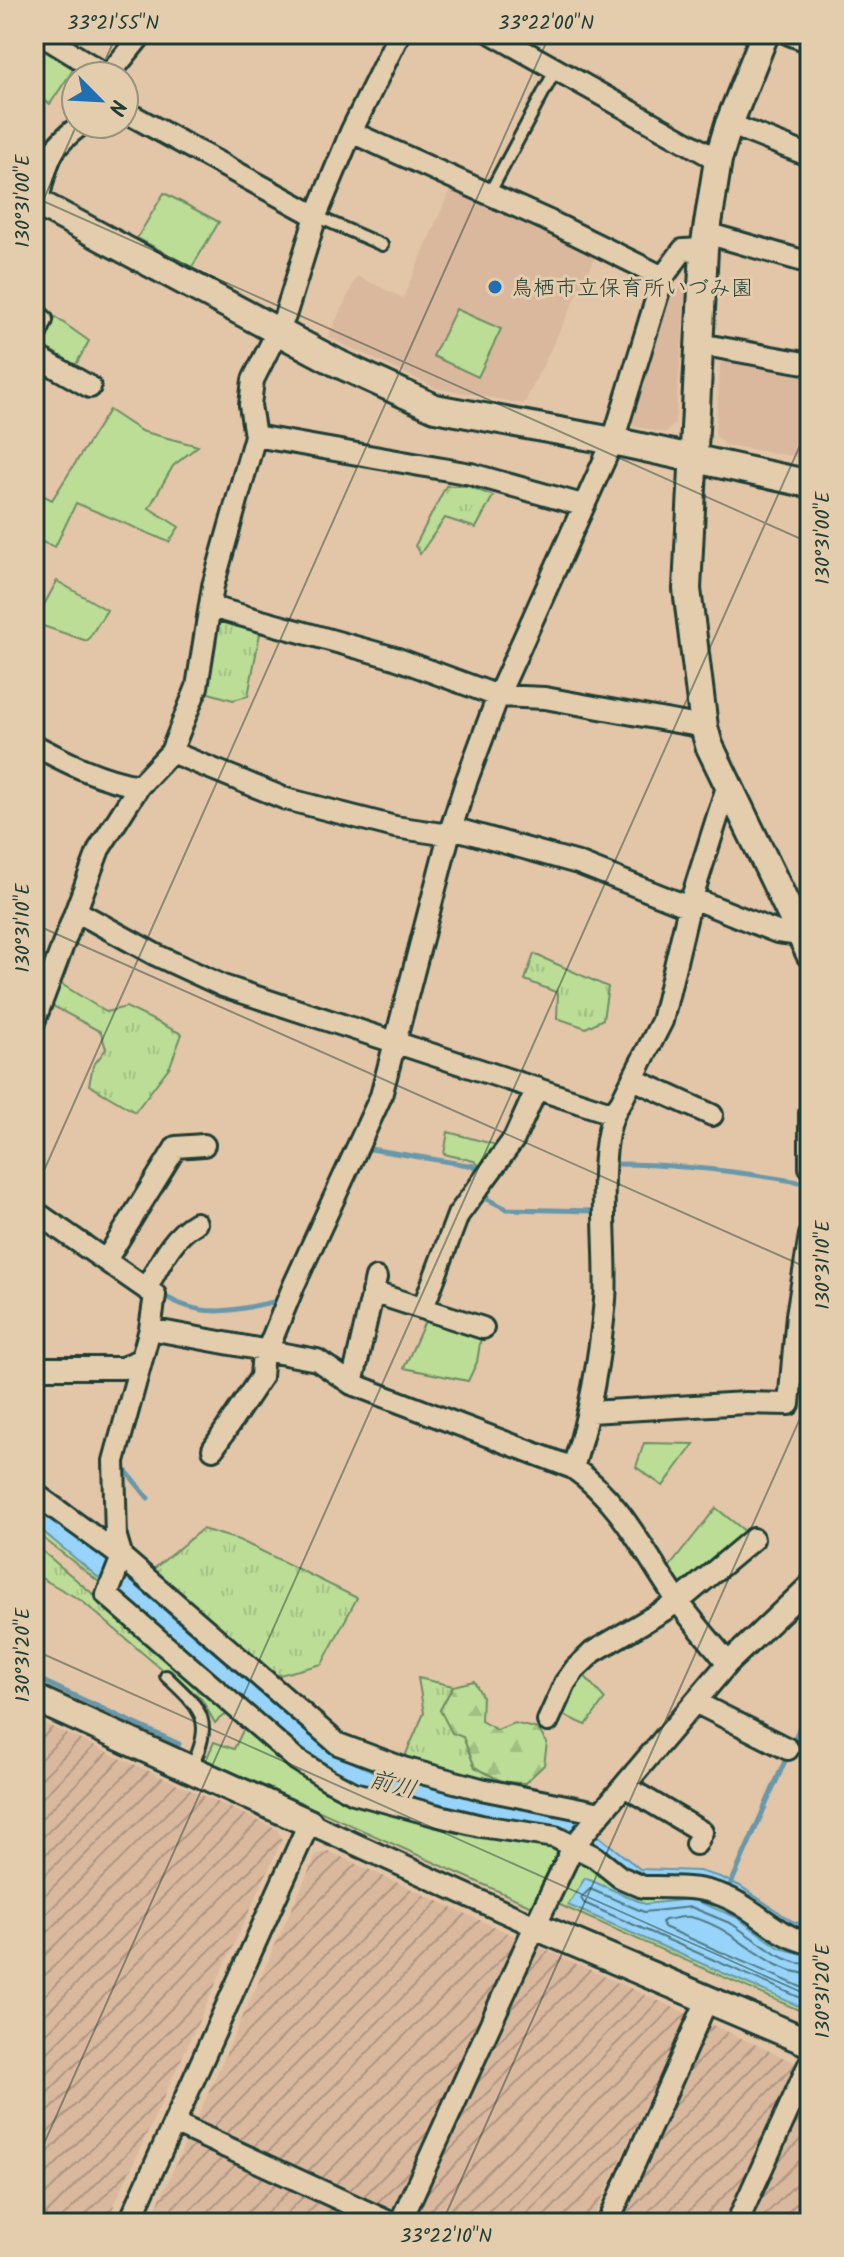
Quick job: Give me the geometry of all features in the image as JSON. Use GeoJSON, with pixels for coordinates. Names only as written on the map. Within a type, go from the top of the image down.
{"type":"FeatureCollection","features":[{"type":"Feature","properties":{"kind":"street"},"geometry":{"type":"LineString","coordinates":[[40,34],[108,76],[142,34]]}},
{"type":"Feature","properties":{"kind":"street"},"geometry":{"type":"LineString","coordinates":[[34,1022],[46,996],[42,972],[76,911],[99,849],[139,786],[171,752],[197,687],[213,586],[255,436],[250,405],[253,380],[279,332],[316,216],[351,132],[399,34]]}},
{"type":"Feature","properties":{"kind":"street"},"geometry":{"type":"LineString","coordinates":[[493,34],[718,160]]}},
{"type":"Feature","properties":{"kind":"street"},"geometry":{"type":"LineString","coordinates":[[765,34],[718,160],[705,241],[687,589],[704,727],[709,745],[805,945]]}},
{"type":"Feature","properties":{"kind":"street"},"geometry":{"type":"LineString","coordinates":[[789,34],[810,42]]}},
{"type":"Feature","properties":{"kind":"street"},"geometry":{"type":"LineString","coordinates":[[140,120],[316,216]]}},
{"type":"Feature","properties":{"kind":"street"},"geometry":{"type":"LineString","coordinates":[[729,124],[810,156]]}},
{"type":"Feature","properties":{"kind":"street"},"geometry":{"type":"LineString","coordinates":[[351,132],[663,277]]}},
{"type":"Feature","properties":{"kind":"street"},"geometry":{"type":"LineString","coordinates":[[60,140],[51,153],[36,202],[339,364],[435,408],[613,441],[810,484]]}},
{"type":"Feature","properties":{"kind":"street"},"geometry":{"type":"LineString","coordinates":[[213,1449],[261,1377],[265,1350],[381,1096],[450,832],[498,696],[613,441],[663,277],[683,250],[705,241],[810,263]]}},
{"type":"Feature","properties":{"kind":"street"},"geometry":{"type":"LineString","coordinates":[[34,312],[42,320],[34,338]]}},
{"type":"Feature","properties":{"kind":"street"},"geometry":{"type":"LineString","coordinates":[[699,344],[810,364]]}},
{"type":"Feature","properties":{"kind":"street"},"geometry":{"type":"LineString","coordinates":[[34,355],[90,387]]}},
{"type":"Feature","properties":{"kind":"street"},"geometry":{"type":"LineString","coordinates":[[255,436],[471,474],[582,505]]}},
{"type":"Feature","properties":{"kind":"street"},"geometry":{"type":"LineString","coordinates":[[211,607],[395,658],[498,696],[545,698],[704,727]]}},
{"type":"Feature","properties":{"kind":"street"},"geometry":{"type":"LineString","coordinates":[[34,745],[88,773],[139,786]]}},
{"type":"Feature","properties":{"kind":"street"},"geometry":{"type":"LineString","coordinates":[[171,752],[286,799],[395,827],[450,832],[578,863],[777,932],[805,945]]}},
{"type":"Feature","properties":{"kind":"street"},"geometry":{"type":"LineString","coordinates":[[573,1468],[590,1412],[605,1298],[604,1178],[611,1113],[633,1079],[662,1021],[691,902],[728,784]]}},
{"type":"Feature","properties":{"kind":"street"},"geometry":{"type":"LineString","coordinates":[[76,911],[170,962],[223,986],[611,1113]]}},
{"type":"Feature","properties":{"kind":"street"},"geometry":{"type":"LineString","coordinates":[[633,1079],[712,1115]]}},
{"type":"Feature","properties":{"kind":"street"},"geometry":{"type":"LineString","coordinates":[[423,1308],[458,1215],[514,1139],[537,1088]]}},
{"type":"Feature","properties":{"kind":"street"},"geometry":{"type":"LineString","coordinates":[[810,1113],[810,1167]]}},
{"type":"Feature","properties":{"kind":"street"},"geometry":{"type":"LineString","coordinates":[[106,1260],[176,1147],[204,1145]]}},
{"type":"Feature","properties":{"kind":"street"},"geometry":{"type":"LineString","coordinates":[[34,1211],[155,1295],[150,1329],[114,1461],[117,1571],[107,1595],[297,1760],[354,1793],[481,1826],[555,1837],[586,1831]]}},
{"type":"Feature","properties":{"kind":"street"},"geometry":{"type":"LineString","coordinates":[[146,1289],[173,1243],[184,1230],[196,1223]]}},
{"type":"Feature","properties":{"kind":"street"},"geometry":{"type":"LineString","coordinates":[[590,1412],[746,1403],[789,1404],[797,1315],[810,1235]]}},
{"type":"Feature","properties":{"kind":"street"},"geometry":{"type":"LineString","coordinates":[[352,1384],[374,1285],[423,1308],[483,1328]]}},
{"type":"Feature","properties":{"kind":"street"},"geometry":{"type":"LineString","coordinates":[[150,1329],[317,1360],[352,1384],[573,1468],[595,1483],[612,1503],[678,1602],[728,1663]]}},
{"type":"Feature","properties":{"kind":"street"},"geometry":{"type":"LineString","coordinates":[[34,1368],[123,1368],[141,1359]]}},
{"type":"Feature","properties":{"kind":"street"},"geometry":{"type":"LineString","coordinates":[[34,1493],[117,1571],[338,1744],[403,1768],[468,1786],[586,1831]]}},
{"type":"Feature","properties":{"kind":"street"},"geometry":{"type":"LineString","coordinates":[[548,1721],[565,1683],[593,1652],[678,1602],[753,1539]]}},
{"type":"Feature","properties":{"kind":"street"},"geometry":{"type":"LineString","coordinates":[[400,2223],[535,1926],[586,1831],[728,1663],[810,1585]]}},
{"type":"Feature","properties":{"kind":"street"},"geometry":{"type":"LineString","coordinates":[[34,1698],[535,1926],[810,2043]]}},
{"type":"Feature","properties":{"kind":"street"},"geometry":{"type":"LineString","coordinates":[[695,1702],[788,1749]]}},
{"type":"Feature","properties":{"kind":"street"},"geometry":{"type":"LineString","coordinates":[[624,1786],[702,1832],[696,1844]]}},
{"type":"Feature","properties":{"kind":"street"},"geometry":{"type":"LineString","coordinates":[[129,2223],[309,1823]]}},
{"type":"Feature","properties":{"kind":"street"},"geometry":{"type":"LineString","coordinates":[[586,1831],[595,1857],[620,1877],[643,1887],[699,1887],[742,1904],[780,1933],[810,1943]]}},
{"type":"Feature","properties":{"kind":"street"},"geometry":{"type":"LineString","coordinates":[[608,2223],[708,1998]]}},
{"type":"Feature","properties":{"kind":"street"},"geometry":{"type":"LineString","coordinates":[[737,2223],[810,2062]]}},
{"type":"Feature","properties":{"kind":"street"},"geometry":{"type":"LineString","coordinates":[[174,2123],[391,2223]]}},
{"type":"Feature","properties":{"kind":"lane"},"geometry":{"type":"LineString","coordinates":[[489,194],[556,69]]}},
{"type":"Feature","properties":{"kind":"lane"},"geometry":{"type":"LineString","coordinates":[[316,216],[382,245]]}},
{"type":"Feature","properties":{"kind":"lane"},"geometry":{"type":"LineString","coordinates":[[166,1676],[198,1707],[202,1715],[201,1745],[190,1769]]}},
{"type":"Feature","properties":{"kind":"shaded area","name":"鳥栖市立保育所いづみ園"},"geometry":{"type":"Polygon","coordinates":[[[453,183],[598,252],[524,404],[436,388],[328,337],[357,276],[403,298],[453,183]]]}},
{"type":"Feature","properties":{"kind":"shaded area"},"geometry":{"type":"Polygon","coordinates":[[[673,286],[686,289],[675,424],[665,433],[628,425],[635,406],[629,403],[658,314],[663,313],[673,286]]]}},
{"type":"Feature","properties":{"kind":"shaded area"},"geometry":{"type":"Polygon","coordinates":[[[721,357],[810,373],[810,459],[725,445],[715,435],[721,357]]]}},
{"type":"Feature","properties":{"kind":"shaded area"},"geometry":{"type":"Polygon","coordinates":[[[34,1719],[277,1829],[282,1840],[106,2223],[34,2223],[34,1719]]]}},
{"type":"Feature","properties":{"kind":"shaded area"},"geometry":{"type":"Polygon","coordinates":[[[328,1851],[519,1938],[399,2202],[386,2209],[195,2122],[316,1855],[328,1851]]]}},
{"type":"Feature","properties":{"kind":"shaded area"},"geometry":{"type":"Polygon","coordinates":[[[539,1947],[688,2014],[591,2223],[424,2223],[419,2208],[539,1947]]]}},
{"type":"Feature","properties":{"kind":"shaded area"},"geometry":{"type":"Polygon","coordinates":[[[708,2023],[798,2064],[726,2223],[616,2223],[708,2023]]]}},
{"type":"Feature","properties":{"kind":"shaded area"},"geometry":{"type":"Polygon","coordinates":[[[810,2087],[810,2223],[748,2223],[810,2087]]]}},
{"type":"Feature","properties":{"kind":"shaded area"},"geometry":{"type":"Polygon","coordinates":[[[186,2142],[317,2202],[364,2223],[149,2223],[186,2142]]]}},
{"type":"Feature","properties":{"kind":"green space"},"geometry":{"type":"Polygon","coordinates":[[[39,40],[71,60],[60,60],[60,89],[50,104],[34,94],[34,48],[39,40]]]}},
{"type":"Feature","properties":{"kind":"green space"},"geometry":{"type":"Polygon","coordinates":[[[164,193],[219,222],[192,267],[137,238],[164,193]]]}},
{"type":"Feature","properties":{"kind":"green space"},"geometry":{"type":"Polygon","coordinates":[[[456,309],[501,329],[478,377],[433,356],[456,309]]]}},
{"type":"Feature","properties":{"kind":"green space"},"geometry":{"type":"Polygon","coordinates":[[[55,317],[89,341],[74,368],[43,352],[40,341],[55,317]]]}},
{"type":"Feature","properties":{"kind":"green space"},"geometry":{"type":"Polygon","coordinates":[[[109,410],[141,431],[198,446],[173,466],[149,508],[179,527],[169,542],[76,503],[55,547],[34,539],[34,500],[39,493],[52,500],[109,410]]]}},
{"type":"Feature","properties":{"kind":"green space"},"geometry":{"type":"Polygon","coordinates":[[[446,486],[468,486],[493,496],[476,528],[445,518],[420,554],[415,546],[446,486]]]}},
{"type":"Feature","properties":{"kind":"green space"},"geometry":{"type":"Polygon","coordinates":[[[57,581],[107,610],[87,641],[34,623],[57,581]]]}},
{"type":"Feature","properties":{"kind":"green space"},"geometry":{"type":"Polygon","coordinates":[[[230,618],[261,628],[248,696],[233,700],[202,691],[217,621],[230,618]]]}},
{"type":"Feature","properties":{"kind":"green space"},"geometry":{"type":"Polygon","coordinates":[[[534,954],[608,987],[603,1019],[586,1028],[557,1018],[558,993],[525,980],[534,954]]]}},
{"type":"Feature","properties":{"kind":"green space"},"geometry":{"type":"Polygon","coordinates":[[[55,980],[106,1012],[126,1007],[182,1034],[170,1066],[135,1112],[89,1085],[93,1066],[106,1049],[101,1032],[51,1005],[55,980]]]}},
{"type":"Feature","properties":{"kind":"green space"},"geometry":{"type":"Polygon","coordinates":[[[448,1132],[504,1147],[485,1171],[474,1161],[444,1154],[448,1132]]]}},
{"type":"Feature","properties":{"kind":"green space"},"geometry":{"type":"Polygon","coordinates":[[[426,1319],[481,1337],[477,1362],[468,1381],[404,1368],[426,1319]]]}},
{"type":"Feature","properties":{"kind":"green space"},"geometry":{"type":"Polygon","coordinates":[[[644,1443],[694,1444],[663,1486],[636,1467],[644,1443]]]}},
{"type":"Feature","properties":{"kind":"green space"},"geometry":{"type":"Polygon","coordinates":[[[716,1508],[751,1536],[680,1592],[667,1570],[716,1508]]]}},
{"type":"Feature","properties":{"kind":"green space"},"geometry":{"type":"Polygon","coordinates":[[[34,1524],[104,1581],[103,1585],[34,1531],[34,1524]]]}},
{"type":"Feature","properties":{"kind":"green space"},"geometry":{"type":"Polygon","coordinates":[[[202,1529],[239,1540],[357,1598],[322,1664],[272,1677],[150,1572],[202,1529]]]}},
{"type":"Feature","properties":{"kind":"green space"},"geometry":{"type":"Polygon","coordinates":[[[34,1544],[232,1712],[215,1723],[202,1700],[180,1680],[160,1668],[82,1601],[34,1574],[34,1544]]]}},
{"type":"Feature","properties":{"kind":"green space"},"geometry":{"type":"Polygon","coordinates":[[[125,1570],[331,1748],[581,1817],[582,1821],[416,1783],[373,1771],[338,1756],[124,1573],[125,1570]]]}},
{"type":"Feature","properties":{"kind":"green space"},"geometry":{"type":"Polygon","coordinates":[[[582,1673],[605,1699],[586,1725],[558,1713],[582,1673]]]}},
{"type":"Feature","properties":{"kind":"green space"},"geometry":{"type":"Polygon","coordinates":[[[418,1678],[453,1686],[440,1710],[463,1737],[475,1767],[503,1782],[525,1783],[523,1794],[402,1763],[424,1713],[418,1678]]]}},
{"type":"Feature","properties":{"kind":"green space"},"geometry":{"type":"Polygon","coordinates":[[[474,1681],[482,1696],[481,1721],[497,1730],[514,1723],[538,1729],[547,1743],[544,1765],[525,1783],[503,1782],[475,1767],[463,1737],[452,1733],[440,1710],[453,1686],[474,1681]]]}},
{"type":"Feature","properties":{"kind":"green space"},"geometry":{"type":"Polygon","coordinates":[[[246,1724],[544,1841],[562,1851],[536,1908],[206,1760],[214,1742],[234,1749],[246,1724]]]}},
{"type":"Feature","properties":{"kind":"green space"},"geometry":{"type":"Polygon","coordinates":[[[575,1856],[694,1892],[810,1948],[810,2015],[553,1902],[575,1856]]]}},
{"type":"Feature","properties":{"kind":"water","name":"前川"},"geometry":{"type":"Polygon","coordinates":[[[34,1505],[84,1541],[328,1751],[372,1771],[416,1783],[576,1818],[640,1869],[699,1871],[720,1877],[740,1886],[792,1921],[810,1927],[810,1939],[768,1919],[631,1876],[569,1829],[558,1827],[557,1830],[452,1810],[359,1787],[307,1757],[225,1683],[34,1524],[34,1505]]]}},
{"type":"Feature","properties":{"kind":"water"},"geometry":{"type":"Polygon","coordinates":[[[585,1878],[645,1904],[692,1899],[736,1917],[780,1948],[810,1956],[810,2011],[568,1905],[585,1878]]]}},
{"type":"Feature","properties":{"kind":"waterway"},"geometry":{"type":"LineString","coordinates":[[364,1148],[474,1166],[481,1174]]}},
{"type":"Feature","properties":{"kind":"waterway"},"geometry":{"type":"LineString","coordinates":[[615,1164],[707,1169],[799,1182]]}},
{"type":"Feature","properties":{"kind":"waterway"},"geometry":{"type":"LineString","coordinates":[[486,1187],[487,1199],[507,1209],[594,1211],[596,1207]]}},
{"type":"Feature","properties":{"kind":"waterway"},"geometry":{"type":"LineString","coordinates":[[163,1295],[190,1307],[217,1311],[273,1302]]}},
{"type":"Feature","properties":{"kind":"waterway"},"geometry":{"type":"LineString","coordinates":[[122,1466],[148,1498]]}},
{"type":"Feature","properties":{"kind":"waterway"},"geometry":{"type":"LineString","coordinates":[[34,1677],[179,1744]]}},
{"type":"Feature","properties":{"kind":"waterway"},"geometry":{"type":"LineString","coordinates":[[730,1886],[810,1704]]}},
{"type":"Feature","properties":{"kind":"place","name":"鳥栖市立保育所いづみ園"},"geometry":{"type":"Point","coordinates":[495,287]}}]}
